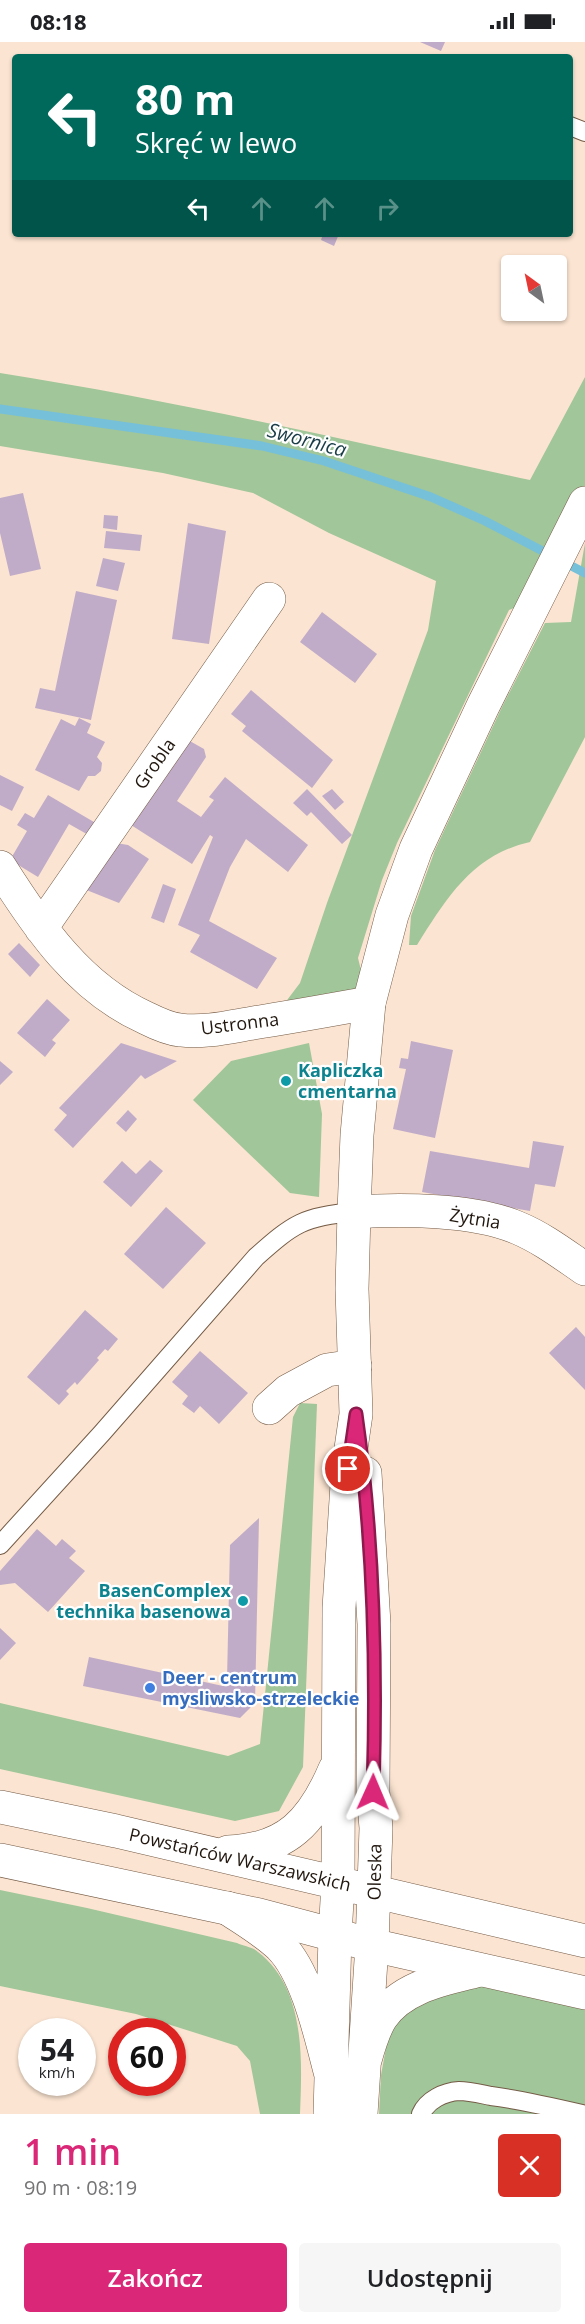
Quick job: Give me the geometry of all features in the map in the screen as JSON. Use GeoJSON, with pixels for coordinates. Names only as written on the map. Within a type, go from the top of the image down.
{"type":"FeatureCollection","features":[{"type":"Feature","properties":{"kind":"main road"},"geometry":{"type":"LineString","coordinates":[[356,1414],[352,1289],[354,1212],[357,1135],[369,1003],[392,915],[416,849],[483,706],[583,506]]}},
{"type":"Feature","properties":{"kind":"main road","name":"Grobla"},"geometry":{"type":"LineString","coordinates":[[41,928],[269,599]]}},
{"type":"Feature","properties":{"kind":"main road","name":"Ustronna"},"geometry":{"type":"LineString","coordinates":[[1,872],[41,928],[73,967],[126,1009],[179,1030],[210,1030],[369,1003]]}},
{"type":"Feature","properties":{"kind":"main road","name":"Żytnia"},"geometry":{"type":"LineString","coordinates":[[354,1212],[398,1209],[487,1218],[535,1236],[585,1269]]}},
{"type":"Feature","properties":{"kind":"main road"},"geometry":{"type":"LineString","coordinates":[[269,1408],[288,1391],[327,1370],[355,1366]]}},
{"type":"Feature","properties":{"kind":"main road","name":"Oleska"},"geometry":{"type":"LineString","coordinates":[[356,1414],[348,1469],[339,1608],[338,1883],[335,1936],[347,2073],[361,2114]]}},
{"type":"Feature","properties":{"kind":"main road","name":"Oleska"},"geometry":{"type":"LineString","coordinates":[[330,2114],[347,2073],[372,1945],[375,1891],[374,1624],[365,1477],[356,1414]]}},
{"type":"Feature","properties":{"kind":"main road"},"geometry":{"type":"LineString","coordinates":[[208,1852],[261,1849],[294,1830],[314,1810],[339,1759]]}},
{"type":"Feature","properties":{"kind":"main road","name":"Powstańców Warszawskich"},"geometry":{"type":"LineString","coordinates":[[0,1807],[208,1852],[585,1941]]}},
{"type":"Feature","properties":{"kind":"main road"},"geometry":{"type":"LineString","coordinates":[[0,1860],[225,1907],[372,1945],[585,1993]]}},
{"type":"Feature","properties":{"kind":"main road"},"geometry":{"type":"LineString","coordinates":[[225,1907],[257,1928],[281,1948],[307,1992],[347,2073]]}},
{"type":"Feature","properties":{"kind":"main road"},"geometry":{"type":"LineString","coordinates":[[347,2073],[392,2004],[431,1983],[480,1970]]}},
{"type":"Feature","properties":{"kind":"lane"},"geometry":{"type":"LineString","coordinates":[[0,1545],[102,1433],[256,1257],[280,1235],[300,1222],[320,1215],[354,1212]]}},
{"type":"Feature","properties":{"kind":"lane"},"geometry":{"type":"LineString","coordinates":[[421,2114],[424,2106],[433,2100],[460,2091],[534,2102],[582,2114]]}},
{"type":"Feature","properties":{"kind":"green space"},"geometry":{"type":"Polygon","coordinates":[[[0,373],[200,409],[530,480],[585,377],[585,510],[536,599],[509,610],[397,843],[382,880],[358,958],[369,1003],[272,1020],[300,983],[327,903],[428,630],[436,581],[329,533],[253,493],[163,473],[0,446],[0,373]]]}},
{"type":"Feature","properties":{"kind":"green space"},"geometry":{"type":"Polygon","coordinates":[[[585,543],[585,737],[530,842],[510,848],[477,868],[451,895],[417,945],[409,945],[411,916],[435,850],[502,707],[545,623],[571,622],[585,543]]]}},
{"type":"Feature","properties":{"kind":"green space"},"geometry":{"type":"Polygon","coordinates":[[[309,1043],[322,1114],[319,1197],[290,1193],[193,1100],[231,1061],[309,1043]]]}},
{"type":"Feature","properties":{"kind":"green space"},"geometry":{"type":"Polygon","coordinates":[[[300,1403],[317,1404],[303,1767],[279,1811],[235,1821],[0,1769],[0,1703],[228,1756],[260,1744],[293,1417],[300,1403]]]}},
{"type":"Feature","properties":{"kind":"green space"},"geometry":{"type":"Polygon","coordinates":[[[0,1890],[237,1943],[256,1950],[274,1967],[293,2005],[300,2049],[300,2114],[260,2114],[250,2061],[237,2046],[186,2030],[186,2018],[149,2018],[0,1986],[0,1890]]]}},
{"type":"Feature","properties":{"kind":"green space"},"geometry":{"type":"Polygon","coordinates":[[[480,1970],[585,1993],[585,2114],[379,2114],[381,2075],[388,2037],[380,2020],[480,1970]]]}},
{"type":"Feature","properties":{"kind":"building"},"geometry":{"type":"Polygon","coordinates":[[[420,42],[445,42],[441,51],[420,42]]]}},
{"type":"Feature","properties":{"kind":"building"},"geometry":{"type":"Polygon","coordinates":[[[322,237],[338,237],[334,246],[321,240],[322,237]]]}},
{"type":"Feature","properties":{"kind":"building"},"geometry":{"type":"Polygon","coordinates":[[[23,493],[41,569],[10,576],[0,533],[0,498],[23,493]]]}},
{"type":"Feature","properties":{"kind":"building"},"geometry":{"type":"Polygon","coordinates":[[[104,515],[118,516],[117,530],[103,528],[104,515]]]}},
{"type":"Feature","properties":{"kind":"building"},"geometry":{"type":"Polygon","coordinates":[[[188,523],[226,531],[209,644],[172,639],[188,523]]]}},
{"type":"Feature","properties":{"kind":"building"},"geometry":{"type":"Polygon","coordinates":[[[106,531],[142,535],[140,551],[104,548],[106,531]]]}},
{"type":"Feature","properties":{"kind":"building"},"geometry":{"type":"Polygon","coordinates":[[[103,558],[125,563],[118,591],[96,586],[103,558]]]}},
{"type":"Feature","properties":{"kind":"building"},"geometry":{"type":"Polygon","coordinates":[[[76,591],[117,600],[91,720],[35,708],[40,688],[55,691],[76,591]]]}},
{"type":"Feature","properties":{"kind":"building"},"geometry":{"type":"Polygon","coordinates":[[[322,612],[377,654],[355,683],[300,642],[322,612]]]}},
{"type":"Feature","properties":{"kind":"building"},"geometry":{"type":"Polygon","coordinates":[[[251,690],[333,760],[312,788],[242,731],[246,726],[231,714],[251,690]]]}},
{"type":"Feature","properties":{"kind":"building"},"geometry":{"type":"Polygon","coordinates":[[[79,718],[91,724],[87,733],[105,742],[97,757],[102,763],[101,771],[95,776],[88,776],[79,791],[35,770],[61,719],[75,726],[79,718]]]}},
{"type":"Feature","properties":{"kind":"building"},"geometry":{"type":"Polygon","coordinates":[[[188,740],[204,749],[206,757],[177,801],[201,817],[214,800],[209,797],[225,777],[308,845],[288,872],[246,839],[230,867],[209,921],[277,958],[257,989],[190,952],[200,935],[178,925],[213,837],[210,835],[192,864],[131,825],[188,740]]]}},
{"type":"Feature","properties":{"kind":"building"},"geometry":{"type":"Polygon","coordinates":[[[0,775],[24,787],[12,811],[0,805],[0,775]]]}},
{"type":"Feature","properties":{"kind":"building"},"geometry":{"type":"Polygon","coordinates":[[[307,789],[352,835],[342,844],[311,812],[307,816],[293,803],[307,789]]]}},
{"type":"Feature","properties":{"kind":"building"},"geometry":{"type":"Polygon","coordinates":[[[332,789],[344,802],[335,810],[322,796],[332,789]]]}},
{"type":"Feature","properties":{"kind":"building"},"geometry":{"type":"Polygon","coordinates":[[[48,795],[99,825],[92,837],[69,824],[38,877],[10,860],[27,831],[17,825],[25,813],[34,818],[48,795]]]}},
{"type":"Feature","properties":{"kind":"building"},"geometry":{"type":"Polygon","coordinates":[[[116,843],[128,845],[149,859],[119,903],[84,889],[116,843]]]}},
{"type":"Feature","properties":{"kind":"building"},"geometry":{"type":"Polygon","coordinates":[[[163,884],[176,889],[164,923],[151,918],[163,884]]]}},
{"type":"Feature","properties":{"kind":"building"},"geometry":{"type":"Polygon","coordinates":[[[19,943],[40,965],[30,977],[8,954],[19,943]]]}},
{"type":"Feature","properties":{"kind":"building"},"geometry":{"type":"Polygon","coordinates":[[[47,999],[70,1020],[52,1040],[56,1043],[45,1057],[17,1033],[47,999]]]}},
{"type":"Feature","properties":{"kind":"building"},"geometry":{"type":"Polygon","coordinates":[[[411,1041],[453,1050],[435,1138],[393,1129],[406,1069],[399,1068],[401,1058],[408,1059],[411,1041]]]}},
{"type":"Feature","properties":{"kind":"building"},"geometry":{"type":"Polygon","coordinates":[[[121,1043],[177,1061],[145,1079],[141,1075],[73,1148],[54,1130],[67,1115],[59,1108],[121,1043]]]}},
{"type":"Feature","properties":{"kind":"building"},"geometry":{"type":"Polygon","coordinates":[[[0,1061],[13,1072],[0,1085],[0,1061]]]}},
{"type":"Feature","properties":{"kind":"building","name":"Kapliczka cmentarna"},"geometry":{"type":"Polygon","coordinates":[[[288,1075],[292,1081],[288,1087],[284,1087],[280,1079],[288,1075]]]}},
{"type":"Feature","properties":{"kind":"building"},"geometry":{"type":"Polygon","coordinates":[[[128,1110],[137,1119],[126,1132],[116,1123],[128,1110]]]}},
{"type":"Feature","properties":{"kind":"building"},"geometry":{"type":"Polygon","coordinates":[[[533,1141],[564,1146],[555,1187],[535,1184],[530,1211],[422,1192],[430,1151],[529,1168],[533,1141]]]}},
{"type":"Feature","properties":{"kind":"building"},"geometry":{"type":"Polygon","coordinates":[[[150,1160],[163,1171],[131,1207],[103,1182],[122,1161],[136,1174],[150,1160]]]}},
{"type":"Feature","properties":{"kind":"building"},"geometry":{"type":"Polygon","coordinates":[[[166,1207],[206,1243],[163,1289],[124,1254],[166,1207]]]}},
{"type":"Feature","properties":{"kind":"building"},"geometry":{"type":"Polygon","coordinates":[[[85,1310],[118,1339],[108,1351],[105,1349],[97,1358],[99,1360],[77,1385],[75,1382],[66,1391],[69,1394],[59,1405],[27,1377],[85,1310]]]}},
{"type":"Feature","properties":{"kind":"building"},"geometry":{"type":"Polygon","coordinates":[[[576,1327],[585,1337],[585,1390],[549,1353],[576,1327]]]}},
{"type":"Feature","properties":{"kind":"building"},"geometry":{"type":"Polygon","coordinates":[[[200,1351],[248,1393],[219,1424],[200,1406],[194,1413],[182,1404],[188,1396],[172,1382],[200,1351]]]}},
{"type":"Feature","properties":{"kind":"building","name":"BasenComplex technika basenowa"},"geometry":{"type":"Polygon","coordinates":[[[259,1518],[255,1703],[240,1718],[83,1686],[89,1657],[223,1686],[227,1680],[230,1545],[259,1518]]]}},
{"type":"Feature","properties":{"kind":"building"},"geometry":{"type":"Polygon","coordinates":[[[37,1529],[56,1546],[62,1539],[76,1551],[69,1558],[85,1571],[48,1612],[15,1583],[0,1585],[0,1571],[37,1529]]]}},
{"type":"Feature","properties":{"kind":"building"},"geometry":{"type":"Polygon","coordinates":[[[0,1628],[16,1643],[0,1660],[0,1628]]]}},
{"type":"Feature","properties":{"kind":"waterway","name":"Swornica"},"geometry":{"type":"LineString","coordinates":[[0,409],[262,446],[324,461],[431,497],[485,521],[585,573]]}},
{"type":"Feature","properties":{"kind":"place","name":"Kapliczka cmentarna"},"geometry":{"type":"Point","coordinates":[286,1081]}},
{"type":"Feature","properties":{"kind":"place","name":"BasenComplex technika basenowa"},"geometry":{"type":"Point","coordinates":[243,1601]}},
{"type":"Feature","properties":{"kind":"place","name":"Deer - centrum mysliwsko-strzeleckie"},"geometry":{"type":"Point","coordinates":[150,1688]}},
{"type":"Feature","properties":{"kind":"route"},"geometry":{"type":"LineString","coordinates":[[348,1469],[356,1414],[365,1477],[371,1556],[375,1698],[373,1792]]}}]}
